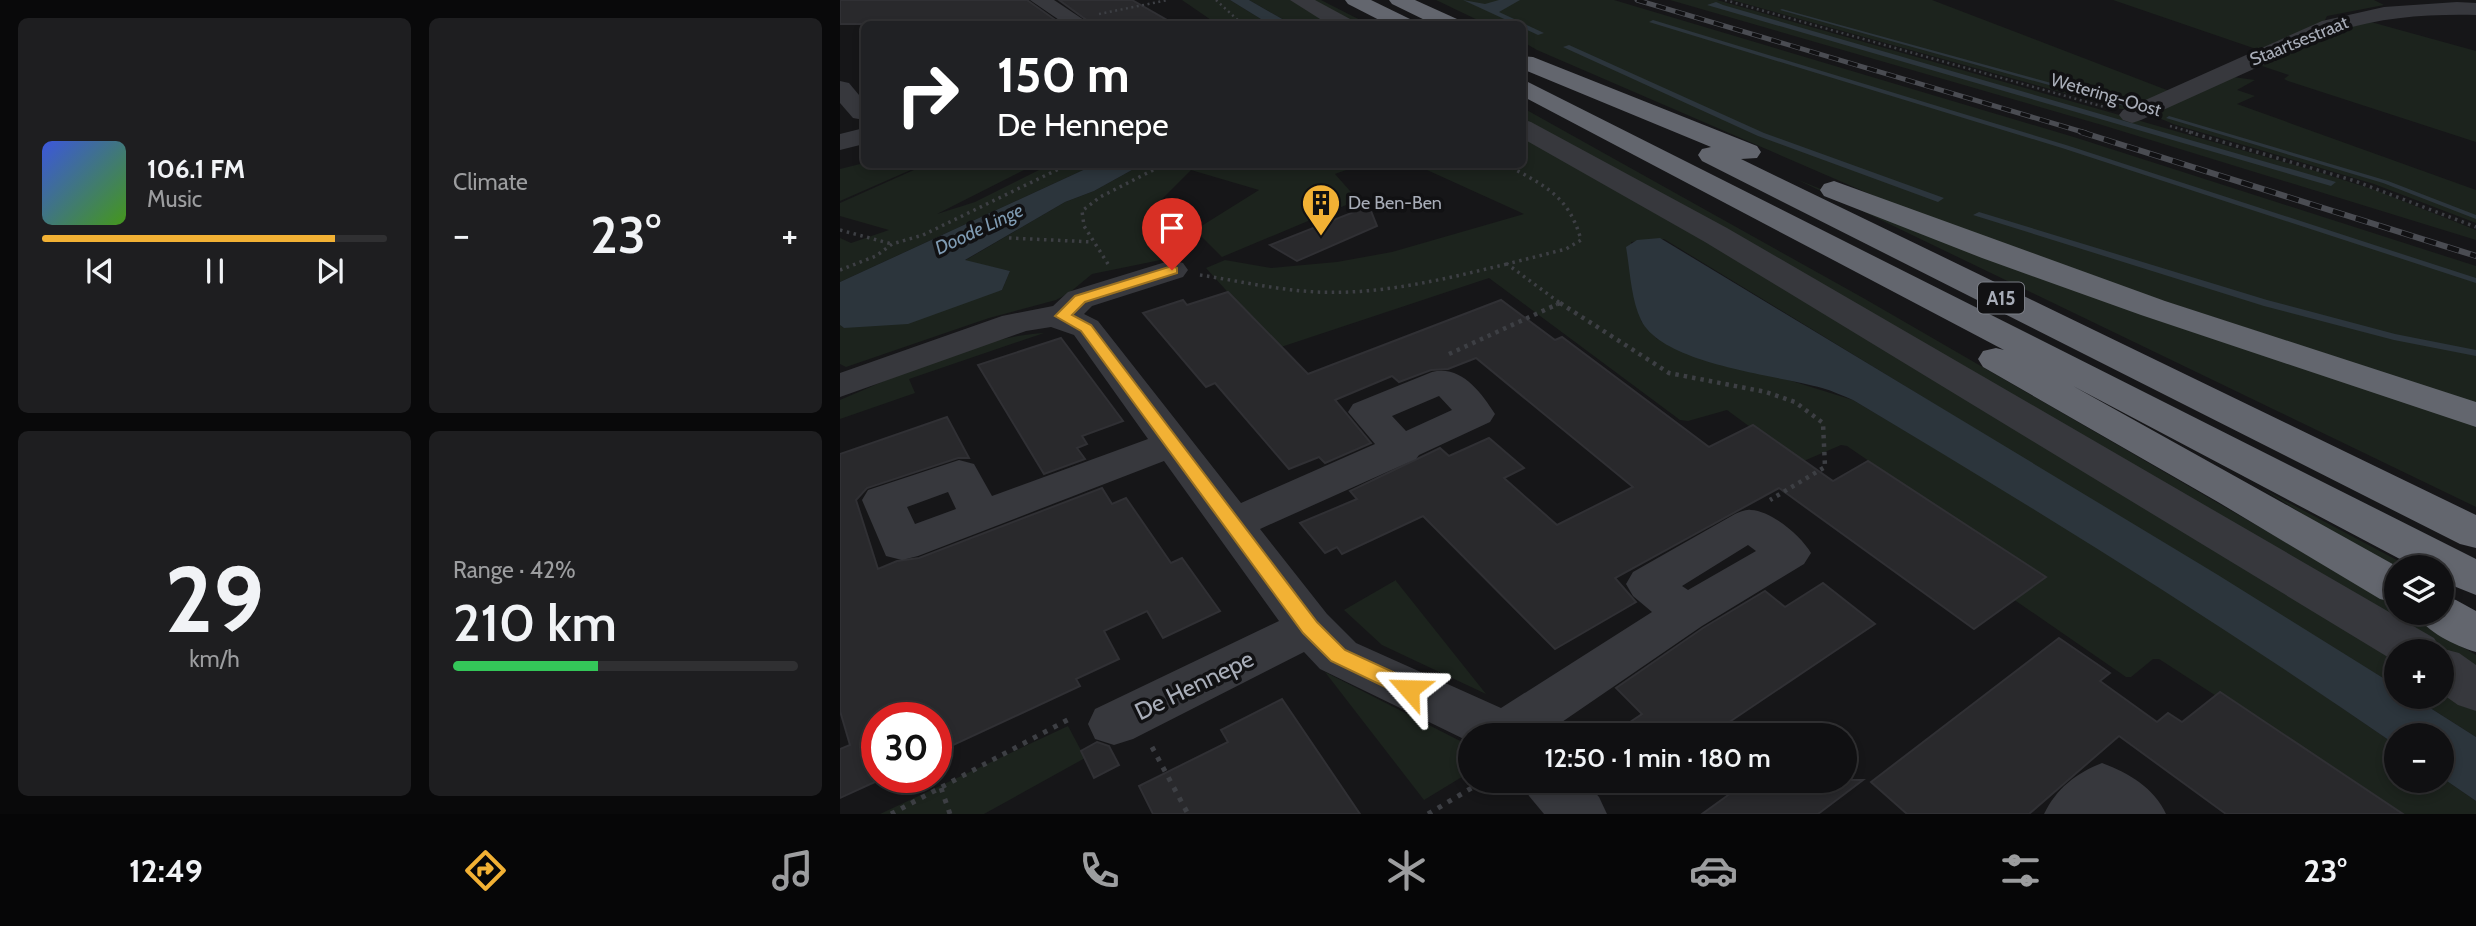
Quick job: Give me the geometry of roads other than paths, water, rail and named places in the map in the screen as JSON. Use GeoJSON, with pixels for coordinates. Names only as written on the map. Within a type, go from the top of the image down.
{"type":"FeatureCollection","features":[{"type":"Feature","properties":{"kind":"highway"},"geometry":{"type":"LineString","coordinates":[[1355,0],[1396,21]]}},
{"type":"Feature","properties":{"kind":"highway"},"geometry":{"type":"LineString","coordinates":[[1399,0],[1443,21]]}},
{"type":"Feature","properties":{"kind":"highway","name":"A15"},"geometry":{"type":"LineString","coordinates":[[1526,71],[2031,265],[2206,328],[2476,415]]}},
{"type":"Feature","properties":{"kind":"highway","name":"A15"},"geometry":{"type":"LineString","coordinates":[[1526,71],[2476,533]]}},
{"type":"Feature","properties":{"kind":"highway","name":"A15"},"geometry":{"type":"LineString","coordinates":[[1526,72],[1655,155],[1933,324],[2384,580]]}},
{"type":"Feature","properties":{"kind":"highway","name":"A15"},"geometry":{"type":"LineString","coordinates":[[1655,155],[2476,579]]}},
{"type":"Feature","properties":{"kind":"highway"},"geometry":{"type":"LineString","coordinates":[[2454,621],[2476,634]]}},
{"type":"Feature","properties":{"kind":"street"},"geometry":{"type":"LineString","coordinates":[[1040,0],[1073,21]]}},
{"type":"Feature","properties":{"kind":"street"},"geometry":{"type":"LineString","coordinates":[[1300,0],[1337,21]]}},
{"type":"Feature","properties":{"kind":"street","name":"Staartsestraat"},"geometry":{"type":"LineString","coordinates":[[2133,115],[2330,26],[2355,18],[2421,9],[2476,9]]}},
{"type":"Feature","properties":{"kind":"street"},"geometry":{"type":"LineString","coordinates":[[840,88],[858,120],[840,142]]}},
{"type":"Feature","properties":{"kind":"street"},"geometry":{"type":"LineString","coordinates":[[1526,129],[1716,234],[2397,639]]}},
{"type":"Feature","properties":{"kind":"street"},"geometry":{"type":"LineString","coordinates":[[1063,316],[1080,299],[1172,270]]}},
{"type":"Feature","properties":{"kind":"street"},"geometry":{"type":"LineString","coordinates":[[840,386],[879,369],[1041,316],[1063,316],[1086,328],[1310,627],[1338,656],[1482,723]]}},
{"type":"Feature","properties":{"kind":"street"},"geometry":{"type":"LineString","coordinates":[[1233,524],[1402,450],[1476,414],[1445,380]]}},
{"type":"Feature","properties":{"kind":"street"},"geometry":{"type":"LineString","coordinates":[[981,515],[1171,444]]}},
{"type":"Feature","properties":{"kind":"street"},"geometry":{"type":"LineString","coordinates":[[1522,723],[1685,614],[1649,584],[1751,524]]}},
{"type":"Feature","properties":{"kind":"street","name":"De Hennepe"},"geometry":{"type":"LineString","coordinates":[[1124,719],[1310,627]]}},
{"type":"Feature","properties":{"kind":"street"},"geometry":{"type":"LineString","coordinates":[[2454,676],[2476,691]]}},
{"type":"Feature","properties":{"kind":"street"},"geometry":{"type":"LineString","coordinates":[[2072,814],[2102,787],[2138,814]]}},
{"type":"Feature","properties":{"kind":"street"},"geometry":{"type":"LineString","coordinates":[[1560,793],[1579,814]]}},
{"type":"Feature","properties":{"kind":"water"},"geometry":{"type":"Polygon","coordinates":[[[1230,0],[1249,0],[1286,21],[1264,21],[1230,0]]]}},
{"type":"Feature","properties":{"kind":"water"},"geometry":{"type":"Polygon","coordinates":[[[1463,0],[1485,4],[1499,0],[1520,0],[1499,12],[1518,21],[1508,21],[1463,0]]]}},
{"type":"Feature","properties":{"kind":"water"},"geometry":{"type":"Polygon","coordinates":[[[1716,2],[2336,182],[2331,186],[1707,5],[1716,2]]]}},
{"type":"Feature","properties":{"kind":"water"},"geometry":{"type":"Polygon","coordinates":[[[1780,10],[2128,104],[2133,107],[1780,10]]]}},
{"type":"Feature","properties":{"kind":"water"},"geometry":{"type":"Polygon","coordinates":[[[1653,20],[2066,145],[2476,278],[2476,283],[2062,148],[1649,22],[1653,20]]]}},
{"type":"Feature","properties":{"kind":"water"},"geometry":{"type":"Polygon","coordinates":[[[1526,25],[1544,33],[1538,35],[1526,29],[1526,25]]]}},
{"type":"Feature","properties":{"kind":"water"},"geometry":{"type":"Polygon","coordinates":[[[1569,45],[1764,133],[1944,198],[1938,202],[1758,136],[1563,47],[1569,45]]]}},
{"type":"Feature","properties":{"kind":"water"},"geometry":{"type":"Polygon","coordinates":[[[2169,116],[2388,181],[2476,215],[2476,219],[2383,183],[2166,118],[2169,116]]]}},
{"type":"Feature","properties":{"kind":"water","name":"Doode Linge"},"geometry":{"type":"Polygon","coordinates":[[[1087,168],[1136,168],[1094,191],[1065,202],[965,260],[1010,271],[1002,290],[908,324],[844,328],[840,325],[840,282],[1087,168]]]}},
{"type":"Feature","properties":{"kind":"water"},"geometry":{"type":"Polygon","coordinates":[[[1979,212],[2267,300],[2395,334],[2476,350],[2476,356],[2394,340],[2264,306],[1973,215],[1979,212]]]}},
{"type":"Feature","properties":{"kind":"water"},"geometry":{"type":"Polygon","coordinates":[[[1660,238],[2218,575],[2384,679],[2384,709],[2432,709],[2454,723],[2384,723],[2384,737],[2127,568],[1853,400],[1822,388],[1723,366],[1672,348],[1653,335],[1638,312],[1626,247],[1637,240],[1660,238]]]}},
{"type":"Feature","properties":{"kind":"water"},"geometry":{"type":"Polygon","coordinates":[[[2454,723],[2476,737],[2476,801],[2454,786],[2454,723]]]}},
{"type":"Feature","properties":{"kind":"railway"},"geometry":{"type":"LineString","coordinates":[[1637,0],[2086,133]]}},
{"type":"Feature","properties":{"kind":"railway"},"geometry":{"type":"LineString","coordinates":[[2081,132],[2476,256]]}},
{"type":"Feature","properties":{"kind":"place","name":"De Ben-Ben"},"geometry":{"type":"Point","coordinates":[1321,237]}}]}
